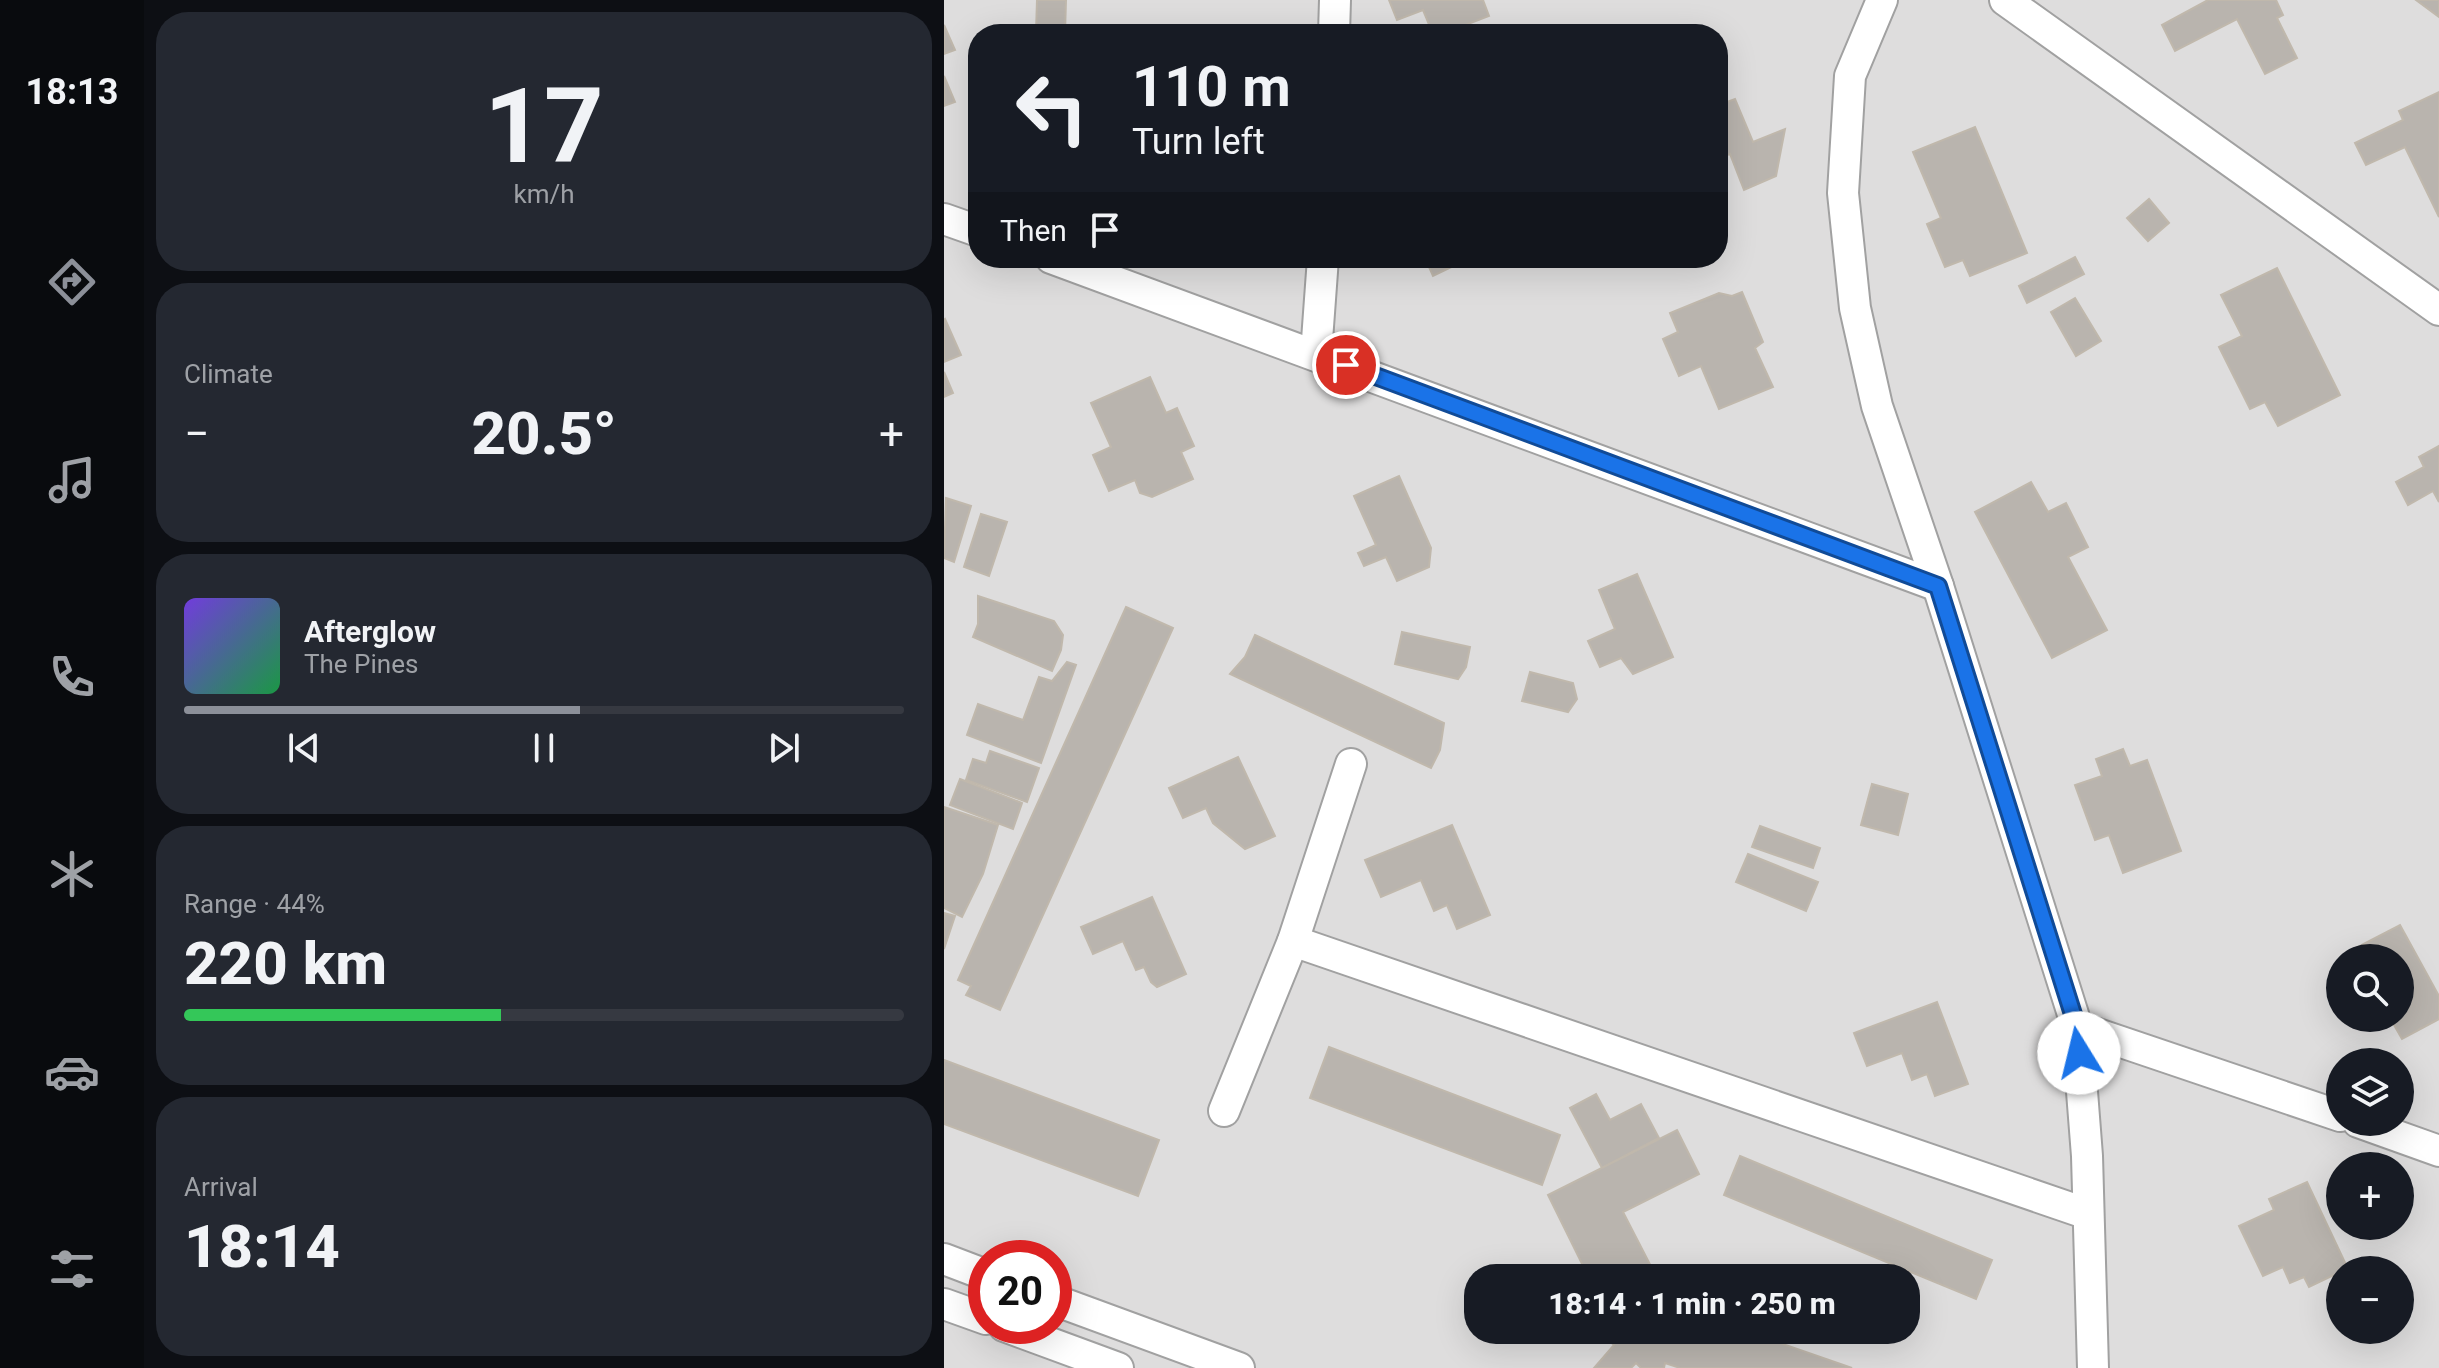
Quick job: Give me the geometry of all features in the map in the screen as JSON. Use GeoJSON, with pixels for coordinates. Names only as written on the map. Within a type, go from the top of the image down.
{"type":"FeatureCollection","features":[{"type":"Feature","properties":{"kind":"lane"},"geometry":{"type":"LineString","coordinates":[[1334,24],[1335,0]]}},
{"type":"Feature","properties":{"kind":"lane"},"geometry":{"type":"LineString","coordinates":[[1882,0],[1850,76],[1843,193],[1855,308],[1877,406],[1938,586],[2077,1027],[2087,1156],[2093,1368]]}},
{"type":"Feature","properties":{"kind":"lane"},"geometry":{"type":"LineString","coordinates":[[2005,0],[2439,310]]}},
{"type":"Feature","properties":{"kind":"lane"},"geometry":{"type":"LineString","coordinates":[[944,219],[968,227]]}},
{"type":"Feature","properties":{"kind":"lane"},"geometry":{"type":"LineString","coordinates":[[1079,268],[1938,586]]}},
{"type":"Feature","properties":{"kind":"lane"},"geometry":{"type":"LineString","coordinates":[[1316,354],[1322,268]]}},
{"type":"Feature","properties":{"kind":"lane"},"geometry":{"type":"LineString","coordinates":[[1224,1111],[1293,941],[1351,764]]}},
{"type":"Feature","properties":{"kind":"lane"},"geometry":{"type":"LineString","coordinates":[[1293,941],[2088,1214]]}},
{"type":"Feature","properties":{"kind":"lane"},"geometry":{"type":"LineString","coordinates":[[2077,1027],[2326,1111]]}},
{"type":"Feature","properties":{"kind":"lane"},"geometry":{"type":"LineString","coordinates":[[2397,1136],[2439,1151]]}},
{"type":"Feature","properties":{"kind":"lane"},"geometry":{"type":"LineString","coordinates":[[944,1259],[968,1268]]}},
{"type":"Feature","properties":{"kind":"lane"},"geometry":{"type":"LineString","coordinates":[[944,1304],[968,1313]]}},
{"type":"Feature","properties":{"kind":"lane"},"geometry":{"type":"LineString","coordinates":[[1072,1307],[1239,1368]]}},
{"type":"Feature","properties":{"kind":"lane"},"geometry":{"type":"LineString","coordinates":[[1049,1344],[1105,1366],[1114,1322]]}},
{"type":"Feature","properties":{"kind":"shaded area"},"geometry":{"type":"Polygon","coordinates":[[[944,0],[2439,0],[2439,1368],[944,1368],[944,0]]]}},
{"type":"Feature","properties":{"kind":"building"},"geometry":{"type":"Polygon","coordinates":[[[1037,0],[1066,0],[1065,24],[1036,24],[1037,0]]]}},
{"type":"Feature","properties":{"kind":"building"},"geometry":{"type":"Polygon","coordinates":[[[1389,0],[1483,0],[1489,16],[1468,24],[1429,24],[1423,10],[1397,20],[1389,0]]]}},
{"type":"Feature","properties":{"kind":"building"},"geometry":{"type":"Polygon","coordinates":[[[2208,0],[2276,0],[2283,15],[2277,18],[2297,58],[2265,74],[2237,19],[2175,51],[2162,25],[2208,0]]]}},
{"type":"Feature","properties":{"kind":"building"},"geometry":{"type":"Polygon","coordinates":[[[2416,0],[2439,0],[2439,17],[2416,0]]]}},
{"type":"Feature","properties":{"kind":"building"},"geometry":{"type":"Polygon","coordinates":[[[944,25],[955,50],[944,54],[944,25]]]}},
{"type":"Feature","properties":{"kind":"building"},"geometry":{"type":"Polygon","coordinates":[[[944,76],[955,102],[944,106],[944,76]]]}},
{"type":"Feature","properties":{"kind":"building"},"geometry":{"type":"Polygon","coordinates":[[[2439,92],[2439,217],[2405,147],[2366,165],[2355,143],[2403,120],[2399,111],[2439,92]]]}},
{"type":"Feature","properties":{"kind":"building"},"geometry":{"type":"Polygon","coordinates":[[[1735,99],[1753,142],[1785,129],[1776,176],[1744,190],[1730,154],[1728,102],[1735,99]]]}},
{"type":"Feature","properties":{"kind":"building"},"geometry":{"type":"Polygon","coordinates":[[[1975,127],[2027,253],[1970,276],[1963,260],[1945,267],[1927,224],[1941,218],[1913,152],[1975,127]]]}},
{"type":"Feature","properties":{"kind":"building"},"geometry":{"type":"Polygon","coordinates":[[[2149,199],[2169,223],[2148,241],[2127,218],[2149,199]]]}},
{"type":"Feature","properties":{"kind":"building"},"geometry":{"type":"Polygon","coordinates":[[[2075,257],[2084,274],[2027,303],[2019,286],[2075,257]]]}},
{"type":"Feature","properties":{"kind":"building"},"geometry":{"type":"Polygon","coordinates":[[[1429,268],[1449,268],[1433,276],[1429,268]]]}},
{"type":"Feature","properties":{"kind":"building"},"geometry":{"type":"Polygon","coordinates":[[[2277,268],[2340,395],[2278,426],[2265,402],[2250,409],[2219,347],[2242,336],[2221,295],[2277,268]]]}},
{"type":"Feature","properties":{"kind":"building"},"geometry":{"type":"Polygon","coordinates":[[[1742,292],[1763,342],[1755,348],[1773,387],[1719,409],[1701,366],[1679,376],[1663,339],[1678,332],[1670,313],[1719,293],[1732,296],[1742,292]]]}},
{"type":"Feature","properties":{"kind":"building"},"geometry":{"type":"Polygon","coordinates":[[[2075,298],[2101,341],[2076,356],[2051,312],[2075,298]]]}},
{"type":"Feature","properties":{"kind":"building"},"geometry":{"type":"Polygon","coordinates":[[[944,320],[961,355],[944,362],[944,320]]]}},
{"type":"Feature","properties":{"kind":"building"},"geometry":{"type":"Polygon","coordinates":[[[944,372],[953,393],[944,397],[944,372]]]}},
{"type":"Feature","properties":{"kind":"building"},"geometry":{"type":"Polygon","coordinates":[[[1150,377],[1166,413],[1177,408],[1194,446],[1181,452],[1193,479],[1152,497],[1140,493],[1135,480],[1109,491],[1093,455],[1111,447],[1091,403],[1150,377]]]}},
{"type":"Feature","properties":{"kind":"building"},"geometry":{"type":"Polygon","coordinates":[[[2439,446],[2439,502],[2433,491],[2408,505],[2396,482],[2424,467],[2419,457],[2439,446]]]}},
{"type":"Feature","properties":{"kind":"building"},"geometry":{"type":"Polygon","coordinates":[[[1399,476],[1431,548],[1429,567],[1397,581],[1386,557],[1364,566],[1358,553],[1376,545],[1354,496],[1399,476]]]}},
{"type":"Feature","properties":{"kind":"building"},"geometry":{"type":"Polygon","coordinates":[[[2031,482],[2048,512],[2066,503],[2088,547],[2068,557],[2107,630],[2052,658],[1975,512],[2031,482]]]}},
{"type":"Feature","properties":{"kind":"building"},"geometry":{"type":"Polygon","coordinates":[[[946,498],[971,506],[954,562],[944,558],[946,498]]]}},
{"type":"Feature","properties":{"kind":"building"},"geometry":{"type":"Polygon","coordinates":[[[981,514],[1007,522],[989,576],[964,567],[981,514]]]}},
{"type":"Feature","properties":{"kind":"building"},"geometry":{"type":"Polygon","coordinates":[[[1637,574],[1673,657],[1633,674],[1621,658],[1600,667],[1588,641],[1615,629],[1599,590],[1637,574]]]}},
{"type":"Feature","properties":{"kind":"building"},"geometry":{"type":"Polygon","coordinates":[[[978,596],[1054,621],[1063,635],[1061,650],[1052,671],[973,637],[978,624],[978,596]]]}},
{"type":"Feature","properties":{"kind":"building"},"geometry":{"type":"Polygon","coordinates":[[[1126,607],[1173,628],[1000,1010],[966,995],[971,986],[958,980],[1126,607]]]}},
{"type":"Feature","properties":{"kind":"building"},"geometry":{"type":"Polygon","coordinates":[[[1402,632],[1470,647],[1466,667],[1458,679],[1395,664],[1402,632]]]}},
{"type":"Feature","properties":{"kind":"building"},"geometry":{"type":"Polygon","coordinates":[[[1255,635],[1444,723],[1440,750],[1431,768],[1230,674],[1245,657],[1255,635]]]}},
{"type":"Feature","properties":{"kind":"building"},"geometry":{"type":"Polygon","coordinates":[[[1067,662],[1076,665],[1041,763],[967,735],[978,704],[1023,720],[1039,677],[1052,681],[1067,662]]]}},
{"type":"Feature","properties":{"kind":"building"},"geometry":{"type":"Polygon","coordinates":[[[1530,672],[1573,683],[1577,699],[1568,712],[1522,701],[1530,672]]]}},
{"type":"Feature","properties":{"kind":"building"},"geometry":{"type":"Polygon","coordinates":[[[2123,749],[2130,766],[2147,760],[2181,851],[2123,873],[2109,835],[2095,840],[2075,785],[2102,776],[2096,759],[2123,749]]]}},
{"type":"Feature","properties":{"kind":"building"},"geometry":{"type":"Polygon","coordinates":[[[990,751],[1039,768],[1027,802],[966,780],[973,759],[986,763],[990,751]]]}},
{"type":"Feature","properties":{"kind":"building"},"geometry":{"type":"Polygon","coordinates":[[[1238,757],[1275,836],[1245,849],[1213,823],[1206,808],[1183,818],[1169,788],[1238,757]]]}},
{"type":"Feature","properties":{"kind":"building"},"geometry":{"type":"Polygon","coordinates":[[[960,779],[1022,803],[1013,829],[950,805],[960,779]]]}},
{"type":"Feature","properties":{"kind":"building"},"geometry":{"type":"Polygon","coordinates":[[[1872,784],[1908,794],[1898,835],[1861,825],[1872,784]]]}},
{"type":"Feature","properties":{"kind":"building"},"geometry":{"type":"Polygon","coordinates":[[[944,807],[998,825],[983,874],[962,917],[944,908],[944,807]]]}},
{"type":"Feature","properties":{"kind":"building"},"geometry":{"type":"Polygon","coordinates":[[[1452,825],[1490,915],[1457,929],[1447,905],[1434,911],[1421,880],[1381,897],[1365,860],[1452,825]]]}},
{"type":"Feature","properties":{"kind":"building"},"geometry":{"type":"Polygon","coordinates":[[[1760,826],[1820,848],[1813,868],[1752,847],[1760,826]]]}},
{"type":"Feature","properties":{"kind":"building"},"geometry":{"type":"Polygon","coordinates":[[[1748,854],[1818,882],[1806,911],[1736,882],[1748,854]]]}},
{"type":"Feature","properties":{"kind":"building"},"geometry":{"type":"Polygon","coordinates":[[[1152,897],[1186,974],[1157,987],[1144,967],[1136,970],[1123,941],[1093,954],[1081,927],[1152,897]]]}},
{"type":"Feature","properties":{"kind":"building"},"geometry":{"type":"Polygon","coordinates":[[[944,913],[955,916],[944,949],[944,913]]]}},
{"type":"Feature","properties":{"kind":"building"},"geometry":{"type":"Polygon","coordinates":[[[2400,925],[2410,944],[2364,944],[2400,925]]]}},
{"type":"Feature","properties":{"kind":"building"},"geometry":{"type":"Polygon","coordinates":[[[2414,950],[2439,996],[2439,1019],[2402,1039],[2398,1032],[2414,1032],[2414,950]]]}},
{"type":"Feature","properties":{"kind":"building"},"geometry":{"type":"Polygon","coordinates":[[[1937,1002],[1968,1084],[1935,1096],[1927,1074],[1912,1080],[1902,1053],[1867,1066],[1854,1033],[1937,1002]]]}},
{"type":"Feature","properties":{"kind":"building"},"geometry":{"type":"Polygon","coordinates":[[[1329,1047],[1560,1135],[1542,1185],[1310,1098],[1329,1047]]]}},
{"type":"Feature","properties":{"kind":"building"},"geometry":{"type":"Polygon","coordinates":[[[944,1060],[1159,1140],[1138,1196],[944,1124],[944,1060]]]}},
{"type":"Feature","properties":{"kind":"building"},"geometry":{"type":"Polygon","coordinates":[[[1596,1094],[1610,1120],[1641,1104],[1659,1138],[1602,1168],[1570,1108],[1596,1094]]]}},
{"type":"Feature","properties":{"kind":"building"},"geometry":{"type":"Polygon","coordinates":[[[1677,1130],[1699,1174],[1623,1212],[1650,1264],[1582,1264],[1548,1195],[1677,1130]]]}},
{"type":"Feature","properties":{"kind":"building"},"geometry":{"type":"Polygon","coordinates":[[[1740,1156],[1992,1260],[1976,1299],[1920,1276],[1920,1264],[1891,1264],[1724,1195],[1740,1156]]]}},
{"type":"Feature","properties":{"kind":"building"},"geometry":{"type":"Polygon","coordinates":[[[2307,1182],[2326,1222],[2326,1240],[2334,1240],[2342,1256],[2326,1256],[2326,1279],[2309,1287],[2304,1277],[2290,1283],[2283,1267],[2263,1276],[2239,1226],[2274,1210],[2269,1199],[2307,1182]]]}},
{"type":"Feature","properties":{"kind":"building"},"geometry":{"type":"Polygon","coordinates":[[[1783,1344],[1852,1368],[1680,1368],[1665,1363],[1664,1368],[1641,1368],[1636,1363],[1631,1368],[1594,1368],[1614,1345],[1783,1344]]]}},
{"type":"Feature","properties":{"kind":"route"},"geometry":{"type":"LineString","coordinates":[[1346,365],[1938,586],[2077,1027],[2079,1053]]}}]}
